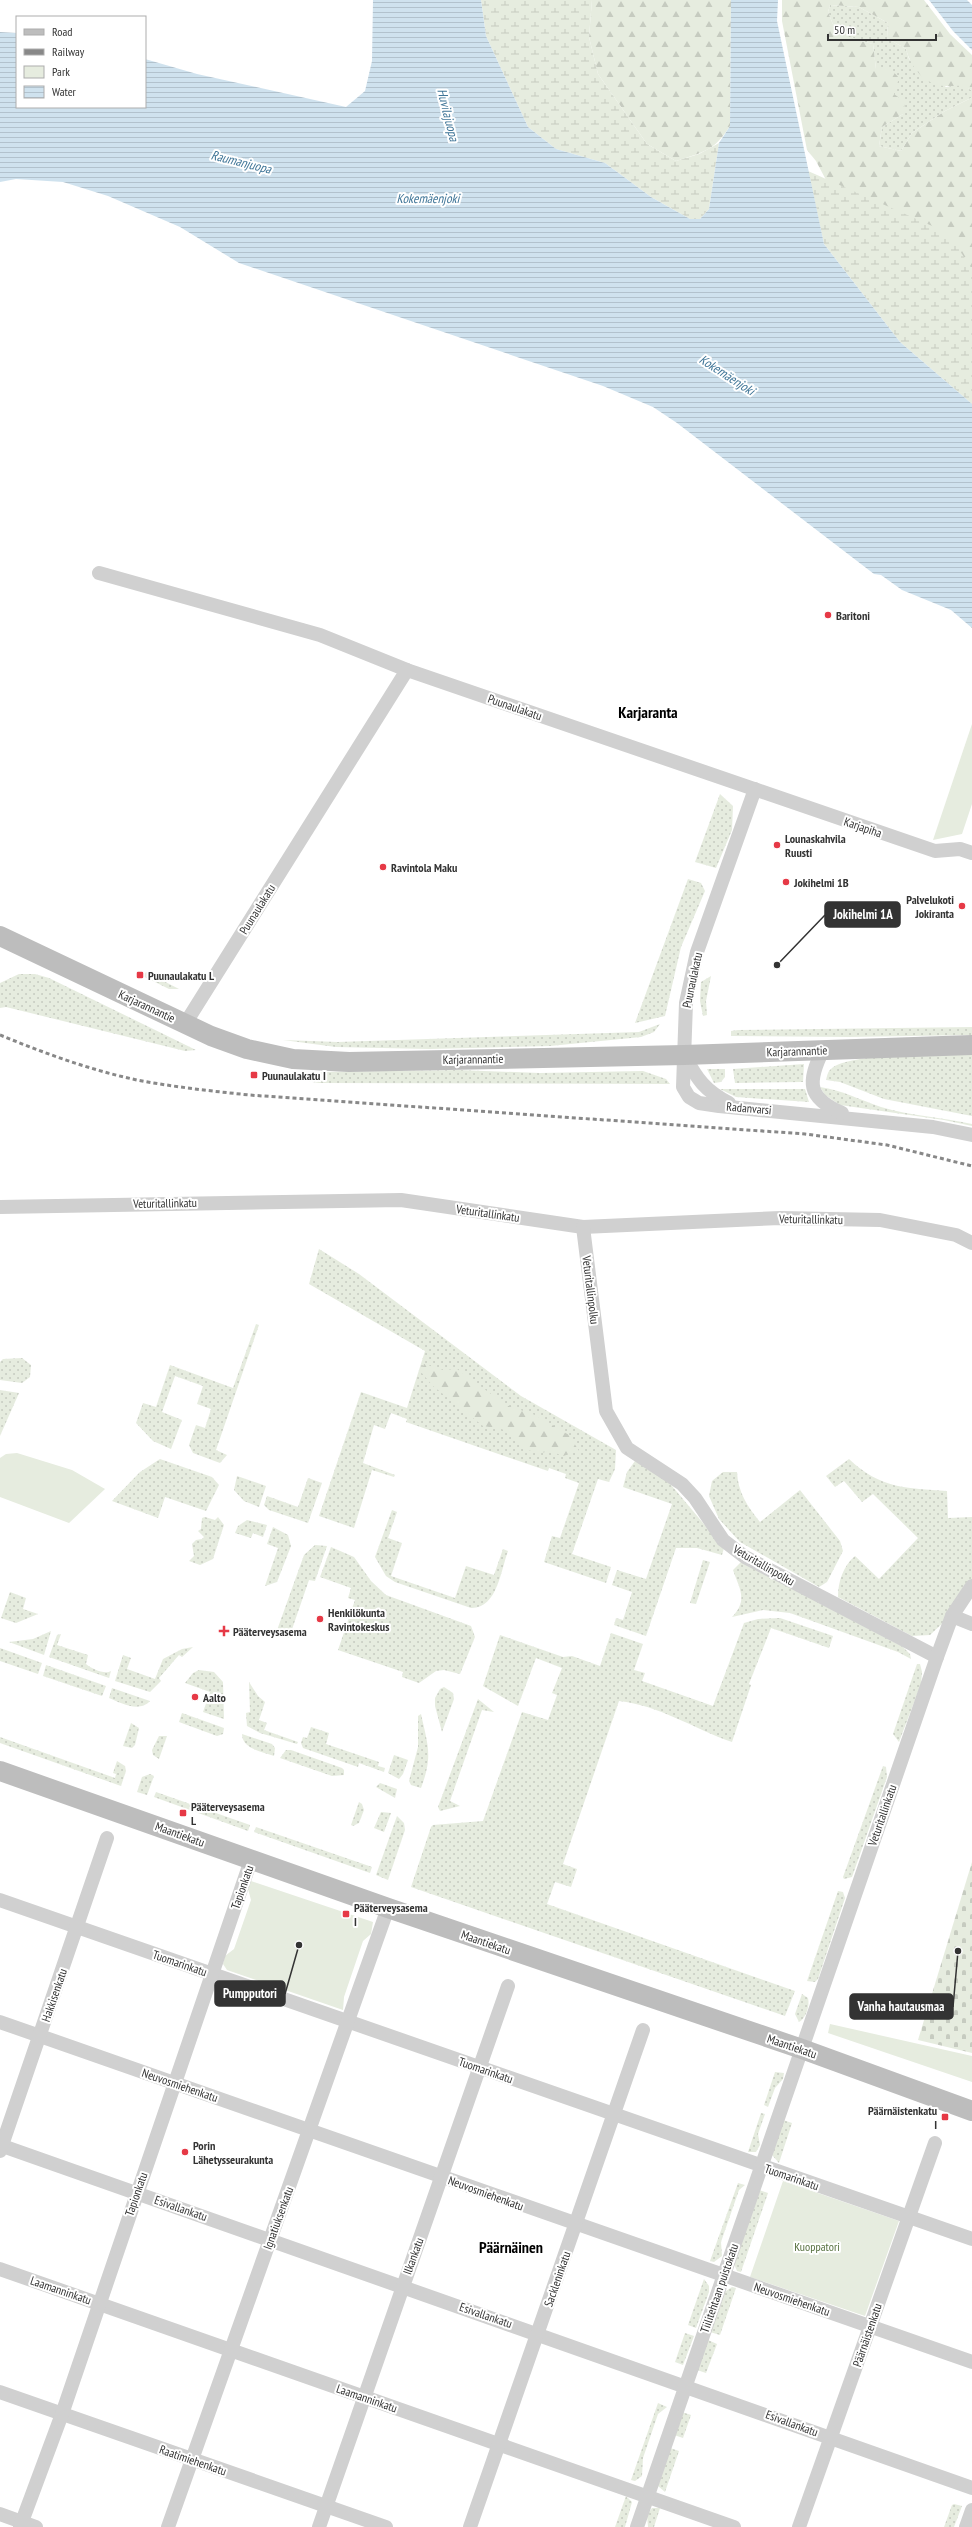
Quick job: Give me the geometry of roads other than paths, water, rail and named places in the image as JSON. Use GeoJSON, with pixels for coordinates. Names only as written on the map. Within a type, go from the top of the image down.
{"type":"FeatureCollection","features":[{"type":"Feature","properties":{"kind":"main road","name":"Karjarannantie"},"geometry":{"type":"LineString","coordinates":[[0,936],[185,1024],[247,1049],[294,1059],[349,1062],[684,1055],[972,1045]]}},
{"type":"Feature","properties":{"kind":"main road","name":"Maantiekatu"},"geometry":{"type":"LineString","coordinates":[[0,1771],[388,1908],[802,2049],[972,2111]]}},
{"type":"Feature","properties":{"kind":"street"},"geometry":{"type":"LineString","coordinates":[[99,573],[320,635],[407,670]]}},
{"type":"Feature","properties":{"kind":"street","name":"Puunaulakatu"},"geometry":{"type":"LineString","coordinates":[[185,1024],[407,670],[756,790],[698,952],[689,983],[684,1055]]}},
{"type":"Feature","properties":{"kind":"street","name":"Karjapiha"},"geometry":{"type":"LineString","coordinates":[[756,790],[935,851],[960,849],[972,853]]}},
{"type":"Feature","properties":{"kind":"street","name":"Radanvarsi"},"geometry":{"type":"LineString","coordinates":[[823,1050],[814,1068],[811,1085],[820,1101],[854,1117]]}},
{"type":"Feature","properties":{"kind":"street"},"geometry":{"type":"LineString","coordinates":[[684,1055],[695,1074],[712,1094],[741,1108]]}},
{"type":"Feature","properties":{"kind":"street","name":"Radanvarsi"},"geometry":{"type":"LineString","coordinates":[[684,1055],[683,1087],[689,1097],[700,1103],[741,1108],[854,1117],[933,1127],[972,1135]]}},
{"type":"Feature","properties":{"kind":"street","name":"Veturitallinkatu"},"geometry":{"type":"LineString","coordinates":[[0,1207],[401,1200],[583,1227],[780,1218],[880,1220],[956,1235],[972,1243]]}},
{"type":"Feature","properties":{"kind":"street","name":"Veturitallinpolku"},"geometry":{"type":"LineString","coordinates":[[583,1227],[606,1410],[627,1448],[682,1484],[695,1498],[723,1540],[745,1557],[937,1657]]}},
{"type":"Feature","properties":{"kind":"street","name":"Veturitallinkatu"},"geometry":{"type":"LineString","coordinates":[[802,2049],[952,1616],[972,1586]]}},
{"type":"Feature","properties":{"kind":"street"},"geometry":{"type":"LineString","coordinates":[[952,1616],[972,1624]]}},
{"type":"Feature","properties":{"kind":"street","name":"Hakkisenkatu"},"geometry":{"type":"LineString","coordinates":[[1,2147],[108,1838]]}},
{"type":"Feature","properties":{"kind":"street","name":"Tapionkatu"},"geometry":{"type":"LineString","coordinates":[[21,2524],[62,2414],[251,1860]]}},
{"type":"Feature","properties":{"kind":"street","name":"Tuomarinkatu"},"geometry":{"type":"LineString","coordinates":[[0,1900],[972,2240]]}},
{"type":"Feature","properties":{"kind":"street","name":"Ignatiuksenkatu"},"geometry":{"type":"LineString","coordinates":[[168,2527],[388,1908]]}},
{"type":"Feature","properties":{"kind":"street","name":"Ilkankatu"},"geometry":{"type":"LineString","coordinates":[[319,2527],[508,1986]]}},
{"type":"Feature","properties":{"kind":"street","name":"Neuvosmiehenkatu"},"geometry":{"type":"LineString","coordinates":[[0,2022],[575,2225],[724,2275],[972,2362]]}},
{"type":"Feature","properties":{"kind":"street","name":"Sackleninkatu"},"geometry":{"type":"LineString","coordinates":[[470,2527],[643,2030]]}},
{"type":"Feature","properties":{"kind":"street","name":"Tiilitehtaan puistokatu"},"geometry":{"type":"LineString","coordinates":[[637,2527],[802,2049]]}},
{"type":"Feature","properties":{"kind":"street","name":"Päärnäistenkatu"},"geometry":{"type":"LineString","coordinates":[[800,2527],[935,2143]]}},
{"type":"Feature","properties":{"kind":"street","name":"Esivallankatu"},"geometry":{"type":"LineString","coordinates":[[1,2147],[538,2333],[972,2488]]}},
{"type":"Feature","properties":{"kind":"street","name":"Laamanninkatu"},"geometry":{"type":"LineString","coordinates":[[0,2269],[734,2527]]}},
{"type":"Feature","properties":{"kind":"street","name":"Raatimiehenkatu"},"geometry":{"type":"LineString","coordinates":[[0,2392],[386,2527]]}},
{"type":"Feature","properties":{"kind":"street"},"geometry":{"type":"LineString","coordinates":[[966,2527],[972,2510]]}},
{"type":"Feature","properties":{"kind":"street"},"geometry":{"type":"LineString","coordinates":[[0,2514],[21,2524],[36,2527]]}},
{"type":"Feature","properties":{"kind":"water","name":"Kokemäenjoki"},"geometry":{"type":"Polygon","coordinates":[[[373,0],[481,0],[486,36],[528,127],[556,149],[605,163],[651,197],[690,219],[700,219],[709,209],[719,143],[730,126],[731,0],[778,0],[777,21],[824,244],[900,342],[972,404],[972,628],[951,610],[902,590],[881,575],[874,574],[677,423],[653,407],[603,386],[239,263],[180,227],[108,196],[63,182],[16,179],[0,182],[0,32],[16,33],[16,108],[146,108],[146,59],[197,74],[346,107],[365,91],[372,61],[373,0]]]}},
{"type":"Feature","properties":{"kind":"water"},"geometry":{"type":"Polygon","coordinates":[[[929,0],[967,0],[972,5],[972,50],[953,31],[929,0]]]}},
{"type":"Feature","properties":{"kind":"railway"},"geometry":{"type":"LineString","coordinates":[[0,1035],[50,1055],[102,1071],[137,1080],[179,1087],[249,1095],[805,1134],[887,1145],[972,1166]]}},
{"type":"Feature","properties":{"kind":"place","name":"Baritoni"},"geometry":{"type":"Point","coordinates":[828,615]}},
{"type":"Feature","properties":{"kind":"place","name":"Lounaskahvila Ruusti"},"geometry":{"type":"Point","coordinates":[777,845]}},
{"type":"Feature","properties":{"kind":"place","name":"Ravintola Maku"},"geometry":{"type":"Point","coordinates":[383,867]}},
{"type":"Feature","properties":{"kind":"place","name":"Jokihelmi 1B"},"geometry":{"type":"Point","coordinates":[786,882]}},
{"type":"Feature","properties":{"kind":"place","name":"Palvelukoti Jokiranta"},"geometry":{"type":"Point","coordinates":[962,906]}},
{"type":"Feature","properties":{"kind":"place","name":"Jokihelmi 1A"},"geometry":{"type":"Point","coordinates":[777,965]}},
{"type":"Feature","properties":{"kind":"place","name":"Puunaulakatu L"},"geometry":{"type":"Point","coordinates":[140,975]}},
{"type":"Feature","properties":{"kind":"place","name":"Puunaulakatu I"},"geometry":{"type":"Point","coordinates":[254,1075]}},
{"type":"Feature","properties":{"kind":"place","name":"Henkilökunta Ravintokeskus"},"geometry":{"type":"Point","coordinates":[320,1619]}},
{"type":"Feature","properties":{"kind":"place","name":"Pääterveysasema"},"geometry":{"type":"Point","coordinates":[224,1631]}},
{"type":"Feature","properties":{"kind":"place","name":"Aalto"},"geometry":{"type":"Point","coordinates":[195,1697]}},
{"type":"Feature","properties":{"kind":"place","name":"Pääterveysasema L"},"geometry":{"type":"Point","coordinates":[183,1813]}},
{"type":"Feature","properties":{"kind":"place","name":"Pääterveysasema I"},"geometry":{"type":"Point","coordinates":[346,1914]}},
{"type":"Feature","properties":{"kind":"place","name":"Pumpputori"},"geometry":{"type":"Point","coordinates":[299,1945]}},
{"type":"Feature","properties":{"kind":"place","name":"Vanha hautausmaa"},"geometry":{"type":"Point","coordinates":[958,1951]}},
{"type":"Feature","properties":{"kind":"place","name":"Päärnäistenkatu I"},"geometry":{"type":"Point","coordinates":[945,2117]}},
{"type":"Feature","properties":{"kind":"place","name":"Porin Lähetysseurakunta"},"geometry":{"type":"Point","coordinates":[185,2152]}},
{"type":"Feature","properties":{"kind":"district","name":"Karjaranta"},"geometry":{"type":"Point","coordinates":[648,712]}},
{"type":"Feature","properties":{"kind":"district","name":"Päärnäinen"},"geometry":{"type":"Point","coordinates":[511,2247]}},
{"type":"Feature","properties":{"kind":"water label","name":"Huvilajuopa"},"geometry":{"type":"Point","coordinates":[448,115]}},
{"type":"Feature","properties":{"kind":"water label","name":"Raumanjuopa"},"geometry":{"type":"Point","coordinates":[241,162]}},
{"type":"Feature","properties":{"kind":"park label","name":"Kuoppatori"},"geometry":{"type":"Point","coordinates":[817,2246]}}]}
